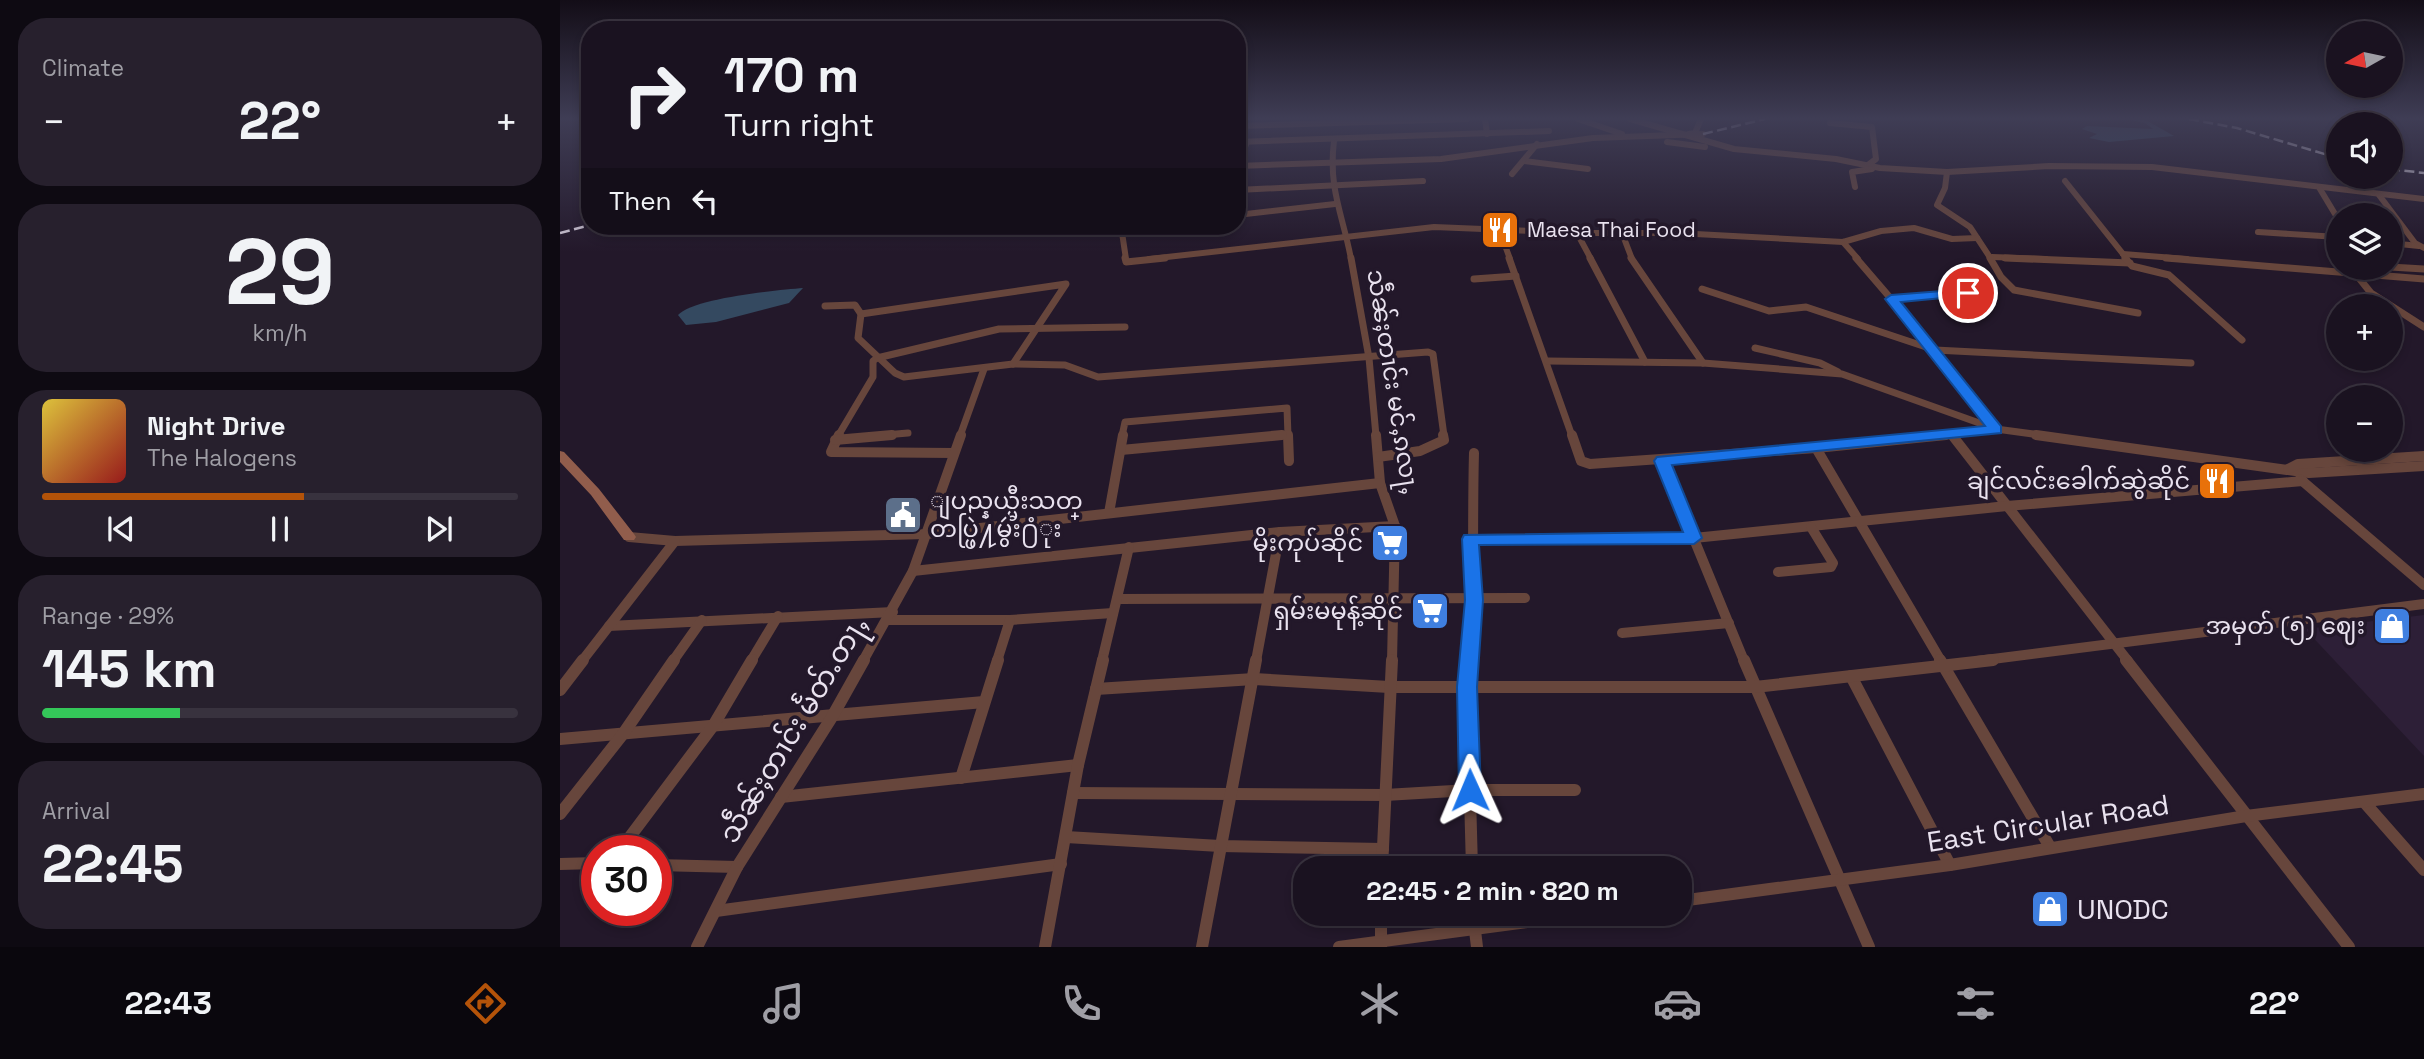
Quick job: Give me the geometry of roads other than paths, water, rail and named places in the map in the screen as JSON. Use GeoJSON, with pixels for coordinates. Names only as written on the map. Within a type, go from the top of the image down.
{"type":"FeatureCollection","features":[{"type":"Feature","properties":{"kind":"street"},"geometry":{"type":"LineString","coordinates":[[1246,166],[1325,163]]}},
{"type":"Feature","properties":{"kind":"street","name":"သဵၼ်ႈတၢင်း မင်ႇၵလႃႇ"},"geometry":{"type":"LineString","coordinates":[[1331,163],[1335,204],[1347,238],[1369,358],[1380,483],[1395,526],[1395,601],[1383,856]]}},
{"type":"Feature","properties":{"kind":"street"},"geometry":{"type":"LineString","coordinates":[[1512,174],[1521,163]]}},
{"type":"Feature","properties":{"kind":"street"},"geometry":{"type":"LineString","coordinates":[[1547,163],[1588,169]]}},
{"type":"Feature","properties":{"kind":"street"},"geometry":{"type":"LineString","coordinates":[[1853,163],[1880,168],[1947,172],[1995,167],[2121,166],[2172,169],[2424,199]]}},
{"type":"Feature","properties":{"kind":"street"},"geometry":{"type":"LineString","coordinates":[[1855,187],[1852,172],[1880,168]]}},
{"type":"Feature","properties":{"kind":"street"},"geometry":{"type":"LineString","coordinates":[[1947,172],[1945,188],[1937,205],[1970,228],[1992,257],[2003,282],[2014,290],[2138,313]]}},
{"type":"Feature","properties":{"kind":"street"},"geometry":{"type":"LineString","coordinates":[[1246,189],[1334,183],[1423,181]]}},
{"type":"Feature","properties":{"kind":"street"},"geometry":{"type":"LineString","coordinates":[[2065,181],[2132,266]]}},
{"type":"Feature","properties":{"kind":"street"},"geometry":{"type":"LineString","coordinates":[[2320,188],[2329,203]]}},
{"type":"Feature","properties":{"kind":"street"},"geometry":{"type":"LineString","coordinates":[[2379,195],[2415,243],[2423,247]]}},
{"type":"Feature","properties":{"kind":"street"},"geometry":{"type":"LineString","coordinates":[[2412,198],[2424,206]]}},
{"type":"Feature","properties":{"kind":"street"},"geometry":{"type":"LineString","coordinates":[[1246,214],[1335,204]]}},
{"type":"Feature","properties":{"kind":"street"},"geometry":{"type":"LineString","coordinates":[[1122,235],[1126,262],[1434,227],[1577,233],[1730,235],[1843,242],[1881,231],[1905,228],[1920,229],[1952,239],[1978,238]]}},
{"type":"Feature","properties":{"kind":"street"},"geometry":{"type":"LineString","coordinates":[[1499,229],[1548,361],[1581,461],[1590,464],[1662,461],[1996,429]]}},
{"type":"Feature","properties":{"kind":"street"},"geometry":{"type":"LineString","coordinates":[[2258,232],[2326,237]]}},
{"type":"Feature","properties":{"kind":"street"},"geometry":{"type":"LineString","coordinates":[[1577,233],[1644,362]]}},
{"type":"Feature","properties":{"kind":"street"},"geometry":{"type":"LineString","coordinates":[[1622,233],[1632,260],[1703,363]]}},
{"type":"Feature","properties":{"kind":"street"},"geometry":{"type":"LineString","coordinates":[[1843,242],[1935,350],[1996,429]]}},
{"type":"Feature","properties":{"kind":"street"},"geometry":{"type":"LineString","coordinates":[[2403,245],[2423,247]]}},
{"type":"Feature","properties":{"kind":"street"},"geometry":{"type":"LineString","coordinates":[[2123,254],[2326,273]]}},
{"type":"Feature","properties":{"kind":"street"},"geometry":{"type":"LineString","coordinates":[[1992,257],[2132,266],[2169,275],[2242,340]]}},
{"type":"Feature","properties":{"kind":"street"},"geometry":{"type":"LineString","coordinates":[[2403,268],[2424,269]]}},
{"type":"Feature","properties":{"kind":"street"},"geometry":{"type":"LineString","coordinates":[[1474,279],[1516,276]]}},
{"type":"Feature","properties":{"kind":"street"},"geometry":{"type":"LineString","coordinates":[[2403,278],[2424,279]]}},
{"type":"Feature","properties":{"kind":"street"},"geometry":{"type":"LineString","coordinates":[[2360,280],[2371,293],[2424,327]]}},
{"type":"Feature","properties":{"kind":"street"},"geometry":{"type":"LineString","coordinates":[[861,314],[944,299],[1066,284],[1013,364]]}},
{"type":"Feature","properties":{"kind":"street"},"geometry":{"type":"LineString","coordinates":[[1702,289],[1769,310],[1806,307],[1935,350],[2191,363]]}},
{"type":"Feature","properties":{"kind":"street"},"geometry":{"type":"LineString","coordinates":[[1891,299],[1968,293],[1983,305]]}},
{"type":"Feature","properties":{"kind":"street"},"geometry":{"type":"LineString","coordinates":[[825,306],[855,305],[861,314],[858,338],[895,373],[904,377],[1013,364],[1065,365],[1098,377],[1428,352],[1433,354],[1444,440],[1433,447],[1378,457]]}},
{"type":"Feature","properties":{"kind":"street"},"geometry":{"type":"LineString","coordinates":[[954,453],[831,452],[835,440],[873,377],[873,360],[953,337],[999,329],[1125,327]]}},
{"type":"Feature","properties":{"kind":"street"},"geometry":{"type":"LineString","coordinates":[[1755,348],[1820,363],[1842,374],[1996,429],[2309,473],[2424,466]]}},
{"type":"Feature","properties":{"kind":"street"},"geometry":{"type":"LineString","coordinates":[[1548,361],[1703,363],[1842,374]]}},
{"type":"Feature","properties":{"kind":"street","name":"သဵၼ်ႈတၢင်း မႅတ်ႉတႃႇ"},"geometry":{"type":"LineString","coordinates":[[697,947],[737,867],[832,717],[913,571],[984,369]]}},
{"type":"Feature","properties":{"kind":"street"},"geometry":{"type":"LineString","coordinates":[[1109,513],[1125,422],[1287,408],[1289,461]]}},
{"type":"Feature","properties":{"kind":"street"},"geometry":{"type":"LineString","coordinates":[[835,440],[908,433]]}},
{"type":"Feature","properties":{"kind":"street"},"geometry":{"type":"LineString","coordinates":[[1121,450],[1288,434]]}},
{"type":"Feature","properties":{"kind":"street"},"geometry":{"type":"LineString","coordinates":[[1952,435],[2112,646],[2349,947]]}},
{"type":"Feature","properties":{"kind":"street"},"geometry":{"type":"LineString","coordinates":[[1816,448],[1941,666],[2050,848]]}},
{"type":"Feature","properties":{"kind":"street"},"geometry":{"type":"LineString","coordinates":[[1472,856],[1467,687],[1474,600],[1471,539],[1474,453]]}},
{"type":"Feature","properties":{"kind":"street"},"geometry":{"type":"LineString","coordinates":[[560,455],[595,492],[629,537],[675,541],[926,534],[1380,483]]}},
{"type":"Feature","properties":{"kind":"street"},"geometry":{"type":"LineString","coordinates":[[2288,469],[2298,464],[2424,456]]}},
{"type":"Feature","properties":{"kind":"street"},"geometry":{"type":"LineString","coordinates":[[1662,461],[1755,687],[1869,947]]}},
{"type":"Feature","properties":{"kind":"street"},"geometry":{"type":"LineString","coordinates":[[2288,469],[2424,585]]}},
{"type":"Feature","properties":{"kind":"street"},"geometry":{"type":"LineString","coordinates":[[1471,539],[1694,538],[2007,506],[2303,481]]}},
{"type":"Feature","properties":{"kind":"street"},"geometry":{"type":"LineString","coordinates":[[913,571],[1280,532],[1395,526]]}},
{"type":"Feature","properties":{"kind":"street"},"geometry":{"type":"LineString","coordinates":[[1778,572],[1831,567],[1833,563],[1811,527]]}},
{"type":"Feature","properties":{"kind":"street"},"geometry":{"type":"LineString","coordinates":[[1202,947],[1280,532]]}},
{"type":"Feature","properties":{"kind":"street"},"geometry":{"type":"LineString","coordinates":[[560,690],[675,541]]}},
{"type":"Feature","properties":{"kind":"street"},"geometry":{"type":"LineString","coordinates":[[1045,947],[1078,765],[1129,547]]}},
{"type":"Feature","properties":{"kind":"street"},"geometry":{"type":"LineString","coordinates":[[1117,599],[1395,601],[1525,598]]}},
{"type":"Feature","properties":{"kind":"street"},"geometry":{"type":"LineString","coordinates":[[1096,689],[1254,679],[1389,687],[1755,687],[2112,646],[2424,604]]}},
{"type":"Feature","properties":{"kind":"street"},"geometry":{"type":"LineString","coordinates":[[609,626],[778,616],[1010,620],[1113,613]]}},
{"type":"Feature","properties":{"kind":"street"},"geometry":{"type":"LineString","coordinates":[[631,835],[713,726],[778,616]]}},
{"type":"Feature","properties":{"kind":"street"},"geometry":{"type":"LineString","coordinates":[[560,814],[623,734],[702,620]]}},
{"type":"Feature","properties":{"kind":"street"},"geometry":{"type":"LineString","coordinates":[[961,778],[1010,620]]}},
{"type":"Feature","properties":{"kind":"street"},"geometry":{"type":"LineString","coordinates":[[1622,633],[1729,623]]}},
{"type":"Feature","properties":{"kind":"street"},"geometry":{"type":"LineString","coordinates":[[1851,676],[1950,864]]}},
{"type":"Feature","properties":{"kind":"street"},"geometry":{"type":"LineString","coordinates":[[560,739],[984,702]]}},
{"type":"Feature","properties":{"kind":"street"},"geometry":{"type":"LineString","coordinates":[[781,797],[1078,765]]}},
{"type":"Feature","properties":{"kind":"street"},"geometry":{"type":"LineString","coordinates":[[1073,793],[1385,794],[1470,790],[1575,790]]}},
{"type":"Feature","properties":{"kind":"street","name":"East Circular Road"},"geometry":{"type":"LineString","coordinates":[[1692,899],[1950,864],[2246,816],[2365,803],[2424,793]]}},
{"type":"Feature","properties":{"kind":"street"},"geometry":{"type":"LineString","coordinates":[[2365,803],[2424,870]]}},
{"type":"Feature","properties":{"kind":"street"},"geometry":{"type":"LineString","coordinates":[[1066,837],[1220,846],[1383,849]]}},
{"type":"Feature","properties":{"kind":"street"},"geometry":{"type":"LineString","coordinates":[[560,864],[581,863]]}},
{"type":"Feature","properties":{"kind":"street"},"geometry":{"type":"LineString","coordinates":[[716,911],[1061,864]]}},
{"type":"Feature","properties":{"kind":"street"},"geometry":{"type":"LineString","coordinates":[[672,865],[737,867]]}},
{"type":"Feature","properties":{"kind":"street"},"geometry":{"type":"LineString","coordinates":[[1381,926],[1381,944]]}},
{"type":"Feature","properties":{"kind":"street"},"geometry":{"type":"LineString","coordinates":[[1474,926],[1477,947]]}},
{"type":"Feature","properties":{"kind":"street"},"geometry":{"type":"LineString","coordinates":[[1339,947],[1381,944],[1497,926]]}},
{"type":"Feature","properties":{"kind":"water"},"geometry":{"type":"Polygon","coordinates":[[[803,288],[789,303],[716,322],[686,325],[678,315],[700,304],[718,300],[803,288]]]}},
{"type":"Feature","properties":{"kind":"railway"},"geometry":{"type":"LineString","coordinates":[[2403,171],[2424,173]]}},
{"type":"Feature","properties":{"kind":"railway"},"geometry":{"type":"LineString","coordinates":[[560,233],[581,227]]}},
{"type":"Feature","properties":{"kind":"place","name":"Maesa Thai Food"},"geometry":{"type":"Point","coordinates":[1500,230]}},
{"type":"Feature","properties":{"kind":"place","name":"ချင်လင်းခေါက်ဆွဲဆိုင်"},"geometry":{"type":"Point","coordinates":[2217,481]}},
{"type":"Feature","properties":{"kind":"place","name":"ျပည္နယ္မီးသတ္ တပ္ဖြဲ႔မွဴး႐ံုး"},"geometry":{"type":"Point","coordinates":[903,515]}},
{"type":"Feature","properties":{"kind":"place","name":"မိုးကုပ်ဆိုင်"},"geometry":{"type":"Point","coordinates":[1390,543]}},
{"type":"Feature","properties":{"kind":"place","name":"ရှမ်းမမုန့်ဆိုင်"},"geometry":{"type":"Point","coordinates":[1430,611]}},
{"type":"Feature","properties":{"kind":"place","name":"အမှတ် (၅) ဈေး"},"geometry":{"type":"Point","coordinates":[2392,626]}},
{"type":"Feature","properties":{"kind":"place","name":"UNODC"},"geometry":{"type":"Point","coordinates":[2050,909]}}]}
